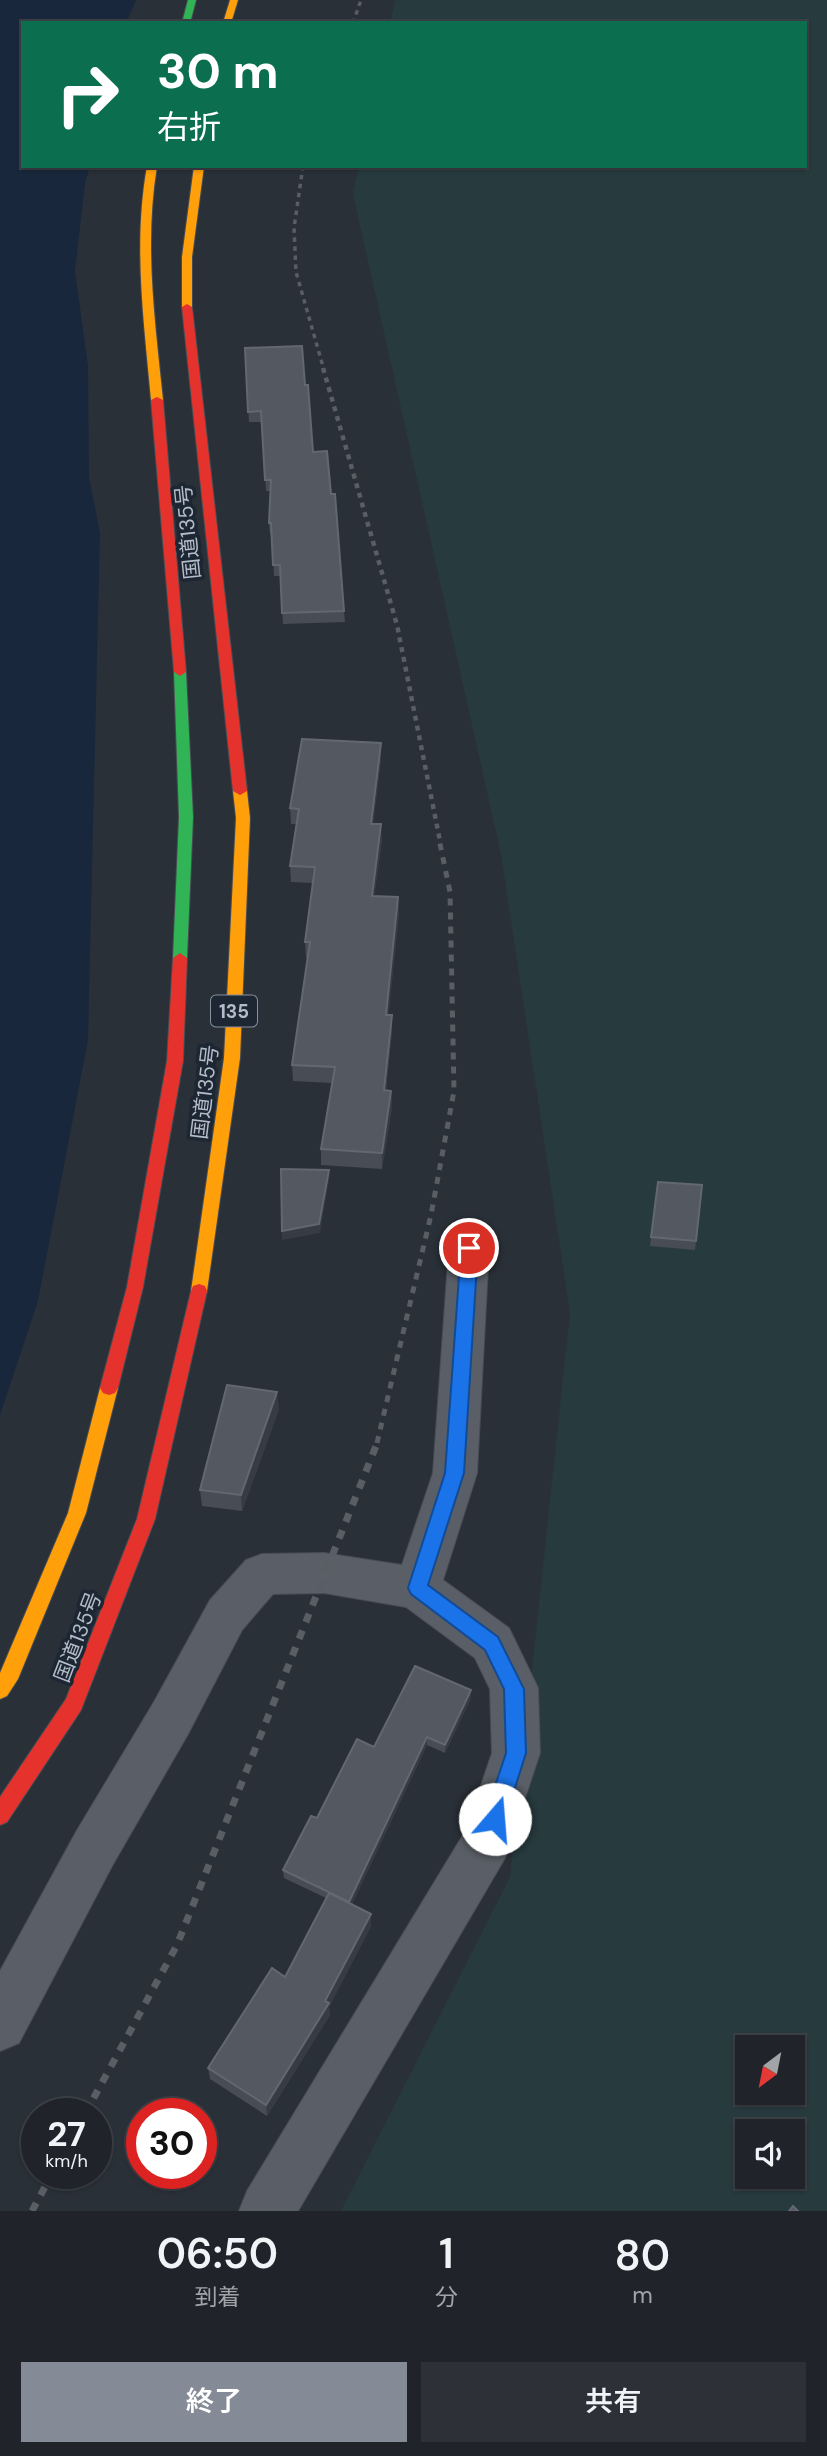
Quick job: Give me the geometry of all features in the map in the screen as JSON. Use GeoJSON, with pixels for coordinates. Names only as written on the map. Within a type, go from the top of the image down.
{"type":"FeatureCollection","features":[{"type":"Feature","properties":{"kind":"highway"},"geometry":{"type":"LineString","coordinates":[[187,21],[192,0]]}},
{"type":"Feature","properties":{"kind":"highway"},"geometry":{"type":"LineString","coordinates":[[228,21],[234,0]]}},
{"type":"Feature","properties":{"kind":"highway","name":"国道135号"},"geometry":{"type":"LineString","coordinates":[[0,1690],[11,1673],[76,1513],[135,1287],[175,1060],[186,817],[179,659],[145,257],[146,193],[152,168]]}},
{"type":"Feature","properties":{"kind":"highway","name":"国道135号"},"geometry":{"type":"LineString","coordinates":[[0,1815],[74,1704],[146,1519],[199,1290],[232,1058],[243,818],[187,323],[187,257],[199,168]]}},
{"type":"Feature","properties":{"kind":"street"},"geometry":{"type":"LineString","coordinates":[[417,1588],[455,1473],[469,1248]]}},
{"type":"Feature","properties":{"kind":"street"},"geometry":{"type":"LineString","coordinates":[[0,2024],[94,1849],[172,1718],[226,1615],[262,1574],[324,1573],[417,1588],[492,1643],[514,1689],[516,1753],[487,1841],[267,2211]]}},
{"type":"Feature","properties":{"kind":"green space"},"geometry":{"type":"Polygon","coordinates":[[[395,0],[827,0],[827,2211],[341,2211],[510,1877],[570,1313],[501,854],[353,194],[359,168],[807,168],[807,21],[390,21],[395,0]]]}},
{"type":"Feature","properties":{"kind":"water"},"geometry":{"type":"Polygon","coordinates":[[[0,0],[136,0],[127,21],[21,21],[21,168],[89,168],[85,184],[75,271],[88,366],[89,477],[100,533],[88,1040],[38,1301],[0,1415],[0,0]]]}},
{"type":"Feature","properties":{"kind":"building"},"geometry":{"type":"Polygon","coordinates":[[[302,346],[313,452],[327,451],[331,494],[335,494],[344,611],[282,613],[280,565],[273,565],[269,523],[271,480],[265,480],[261,411],[248,412],[245,348],[302,346]]]}},
{"type":"Feature","properties":{"kind":"building"},"geometry":{"type":"Polygon","coordinates":[[[302,739],[381,743],[371,824],[381,824],[372,896],[398,897],[386,1015],[392,1015],[384,1090],[391,1091],[382,1153],[321,1149],[335,1067],[292,1065],[310,942],[305,942],[315,867],[290,866],[299,809],[290,808],[302,739]]]}},
{"type":"Feature","properties":{"kind":"building"},"geometry":{"type":"Polygon","coordinates":[[[281,1169],[329,1170],[319,1224],[282,1231],[281,1169]]]}},
{"type":"Feature","properties":{"kind":"building"},"geometry":{"type":"Polygon","coordinates":[[[658,1182],[702,1185],[696,1241],[651,1237],[658,1182]]]}},
{"type":"Feature","properties":{"kind":"building"},"geometry":{"type":"Polygon","coordinates":[[[227,1385],[277,1392],[241,1495],[200,1490],[227,1385]]]}},
{"type":"Feature","properties":{"kind":"building"},"geometry":{"type":"Polygon","coordinates":[[[415,1666],[471,1690],[445,1745],[427,1737],[349,1902],[283,1870],[311,1816],[317,1818],[357,1739],[374,1747],[415,1666]]]}},
{"type":"Feature","properties":{"kind":"building"},"geometry":{"type":"Polygon","coordinates":[[[329,1893],[371,1914],[325,2001],[329,2003],[266,2105],[208,2068],[272,1968],[285,1977],[329,1893]]]}},
{"type":"Feature","properties":{"kind":"railway"},"geometry":{"type":"LineString","coordinates":[[354,21],[361,0]]}},
{"type":"Feature","properties":{"kind":"railway"},"geometry":{"type":"LineString","coordinates":[[303,168],[294,228],[296,272],[324,370]]}},
{"type":"Feature","properties":{"kind":"railway"},"geometry":{"type":"LineString","coordinates":[[323,368],[397,625],[440,841]]}},
{"type":"Feature","properties":{"kind":"railway"},"geometry":{"type":"LineString","coordinates":[[377,1443],[431,1215],[454,1091],[450,892],[439,839]]}},
{"type":"Feature","properties":{"kind":"railway"},"geometry":{"type":"LineString","coordinates":[[94,2098],[177,1945],[378,1441]]}},
{"type":"Feature","properties":{"kind":"railway"},"geometry":{"type":"LineString","coordinates":[[32,2211],[44,2189]]}},
{"type":"Feature","properties":{"kind":"traffic: fast"},"geometry":{"type":"LineString","coordinates":[[187,21],[192,0]]}},
{"type":"Feature","properties":{"kind":"traffic: fast"},"geometry":{"type":"LineString","coordinates":[[180,672],[186,817],[180,958]]}},
{"type":"Feature","properties":{"kind":"traffic: slow"},"geometry":{"type":"LineString","coordinates":[[228,21],[234,0]]}},
{"type":"Feature","properties":{"kind":"traffic: slow"},"geometry":{"type":"LineString","coordinates":[[152,168],[147,195],[145,253],[157,400]]}},
{"type":"Feature","properties":{"kind":"traffic: slow"},"geometry":{"type":"LineString","coordinates":[[187,307],[187,257],[199,168]]}},
{"type":"Feature","properties":{"kind":"traffic: slow"},"geometry":{"type":"LineString","coordinates":[[199,1291],[232,1058],[243,818],[240,791]]}},
{"type":"Feature","properties":{"kind":"traffic: slow"},"geometry":{"type":"LineString","coordinates":[[0,1690],[11,1673],[77,1513],[109,1388]]}},
{"type":"Feature","properties":{"kind":"traffic: jam"},"geometry":{"type":"LineString","coordinates":[[187,307],[240,791]]}},
{"type":"Feature","properties":{"kind":"traffic: jam"},"geometry":{"type":"LineString","coordinates":[[157,400],[180,672]]}},
{"type":"Feature","properties":{"kind":"traffic: jam"},"geometry":{"type":"LineString","coordinates":[[109,1388],[135,1287],[175,1061],[180,958]]}},
{"type":"Feature","properties":{"kind":"traffic: jam"},"geometry":{"type":"LineString","coordinates":[[0,1815],[74,1704],[146,1519],[199,1291]]}},
{"type":"Feature","properties":{"kind":"route"},"geometry":{"type":"LineString","coordinates":[[469,1248],[455,1473],[417,1588],[492,1643],[514,1689],[516,1753],[495,1819]]}}]}
